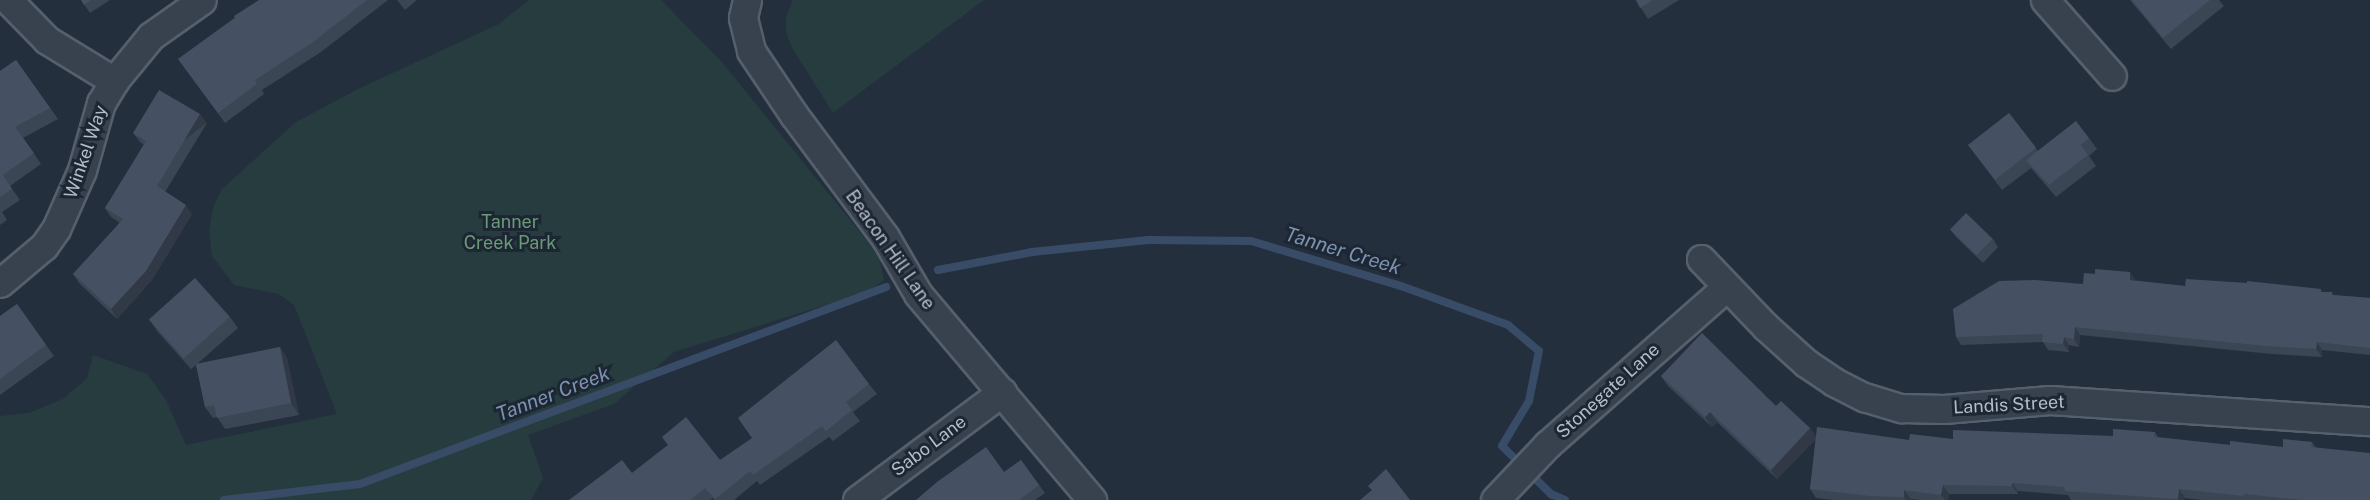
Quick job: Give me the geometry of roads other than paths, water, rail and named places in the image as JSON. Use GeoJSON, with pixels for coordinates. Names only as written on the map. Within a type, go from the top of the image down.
{"type":"FeatureCollection","features":[{"type":"Feature","properties":{"kind":"street"},"geometry":{"type":"LineString","coordinates":[[8,0],[20,15],[47,40],[114,81]]}},
{"type":"Feature","properties":{"kind":"street","name":"Winkel Way"},"geometry":{"type":"LineString","coordinates":[[0,283],[44,246],[56,229],[81,173],[101,103],[114,81],[151,36],[202,0]]}},
{"type":"Feature","properties":{"kind":"street"},"geometry":{"type":"LineString","coordinates":[[2045,0],[2112,76]]}},
{"type":"Feature","properties":{"kind":"street","name":"Beacon Hill Lane"},"geometry":{"type":"LineString","coordinates":[[745,5],[744,30],[751,51],[794,115],[885,237],[918,294],[1092,500]]}},
{"type":"Feature","properties":{"kind":"street","name":"Landis Street"},"geometry":{"type":"LineString","coordinates":[[1701,259],[1726,287],[1806,363],[1833,382],[1864,397],[1901,408],[1944,409],[2050,400],[2370,421]]}},
{"type":"Feature","properties":{"kind":"street","name":"Stonegate Lane"},"geometry":{"type":"LineString","coordinates":[[1499,495],[1547,445],[1726,287]]}},
{"type":"Feature","properties":{"kind":"street","name":"Sabo Lane"},"geometry":{"type":"LineString","coordinates":[[857,500],[1002,392]]}},
{"type":"Feature","properties":{"kind":"waterway","name":"Tanner Creek"},"geometry":{"type":"LineString","coordinates":[[938,270],[1032,252],[1148,240],[1251,241],[1401,286],[1508,325],[1539,351],[1529,401],[1502,446],[1551,494],[1565,500]]}},
{"type":"Feature","properties":{"kind":"waterway","name":"Tanner Creek"},"geometry":{"type":"LineString","coordinates":[[224,500],[360,484],[886,287]]}},
{"type":"Feature","properties":{"kind":"park label","name":"Tanner Creek Park"},"geometry":{"type":"Point","coordinates":[510,233]}}]}
